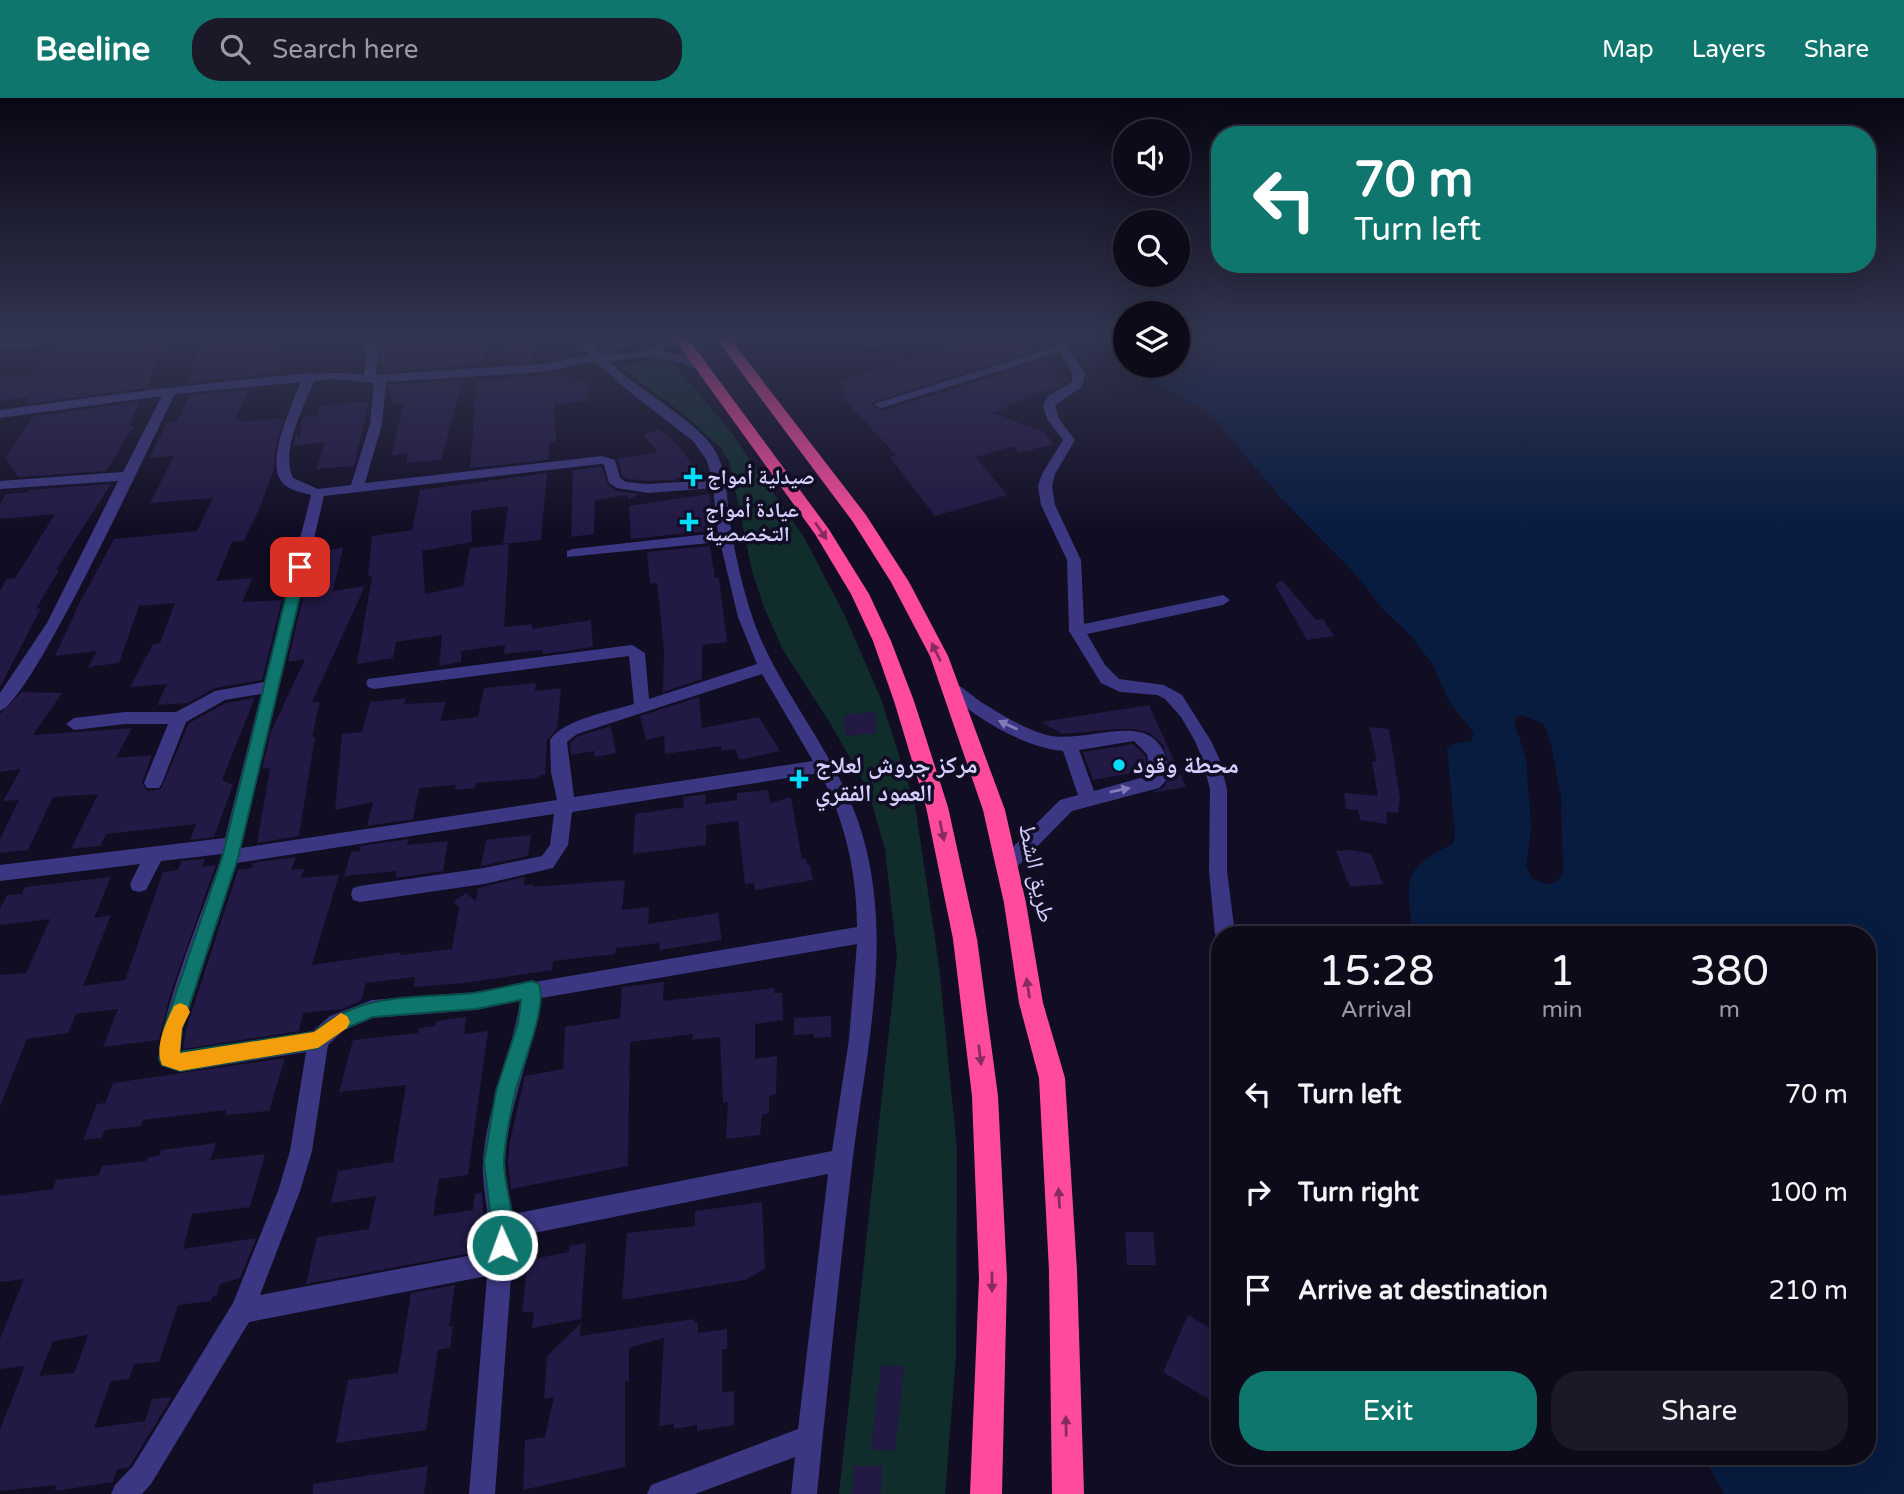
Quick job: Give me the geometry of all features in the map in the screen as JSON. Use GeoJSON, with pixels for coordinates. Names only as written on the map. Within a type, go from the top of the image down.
{"type":"FeatureCollection","features":[{"type":"Feature","properties":{"kind":"highway"},"geometry":{"type":"LineString","coordinates":[[728,402],[822,532],[860,594],[882,641],[904,701],[937,807],[965,939],[985,1096],[993,1278],[986,1494]]}},
{"type":"Feature","properties":{"kind":"highway","name":"طريق الشط"},"geometry":{"type":"LineString","coordinates":[[771,402],[860,519],[900,582],[939,656],[994,810],[1031,1003],[1052,1078],[1063,1271],[1068,1494]]}},
{"type":"Feature","properties":{"kind":"street"},"geometry":{"type":"LineString","coordinates":[[0,414],[89,402]]}},
{"type":"Feature","properties":{"kind":"street"},"geometry":{"type":"LineString","coordinates":[[0,705],[26,674],[47,640],[126,476],[166,402]]}},
{"type":"Feature","properties":{"kind":"street"},"geometry":{"type":"LineString","coordinates":[[301,402],[283,454],[281,469],[287,480],[318,494],[601,460],[610,463],[614,480],[623,487],[640,489],[720,484]]}},
{"type":"Feature","properties":{"kind":"street"},"geometry":{"type":"LineString","coordinates":[[357,489],[376,424],[376,402]]}},
{"type":"Feature","properties":{"kind":"street"},"geometry":{"type":"LineString","coordinates":[[651,402],[704,445],[719,470],[725,537],[734,586],[766,667],[842,798],[854,835],[863,883],[866,934],[861,1037],[841,1160],[804,1494]]}},
{"type":"Feature","properties":{"kind":"street"},"geometry":{"type":"LineString","coordinates":[[880,404],[885,402]]}},
{"type":"Feature","properties":{"kind":"street"},"geometry":{"type":"LineString","coordinates":[[1050,402],[1053,419],[1069,440],[1066,450],[1048,473],[1045,487],[1048,503],[1074,559],[1077,580],[1073,604],[1077,631],[1108,680],[1125,688],[1164,691],[1176,699],[1204,743],[1218,773],[1221,804],[1219,871],[1224,926]]}},
{"type":"Feature","properties":{"kind":"street"},"geometry":{"type":"LineString","coordinates":[[0,485],[126,476]]}},
{"type":"Feature","properties":{"kind":"street"},"geometry":{"type":"LineString","coordinates":[[318,494],[232,851],[173,1028],[169,1059],[180,1062],[318,1040],[337,1023],[372,1009],[476,1001],[866,934]]}},
{"type":"Feature","properties":{"kind":"street"},"geometry":{"type":"LineString","coordinates":[[572,554],[725,537]]}},
{"type":"Feature","properties":{"kind":"street"},"geometry":{"type":"LineString","coordinates":[[1077,631],[1223,600]]}},
{"type":"Feature","properties":{"kind":"street"},"geometry":{"type":"LineString","coordinates":[[374,683],[632,650],[637,653],[642,706]]}},
{"type":"Feature","properties":{"kind":"street"},"geometry":{"type":"LineString","coordinates":[[360,894],[484,876],[547,863],[554,858],[558,849],[565,807],[558,740],[572,730],[766,667]]}},
{"type":"Feature","properties":{"kind":"street"},"geometry":{"type":"LineString","coordinates":[[74,724],[125,718],[179,718],[221,695],[271,687]]}},
{"type":"Feature","properties":{"kind":"street"},"geometry":{"type":"LineString","coordinates":[[950,687],[995,719],[1049,741],[1069,745],[1138,735],[1148,741],[1160,768],[1159,778],[1153,783],[1088,797],[1058,810],[1006,866]]}},
{"type":"Feature","properties":{"kind":"street"},"geometry":{"type":"LineString","coordinates":[[153,783],[179,718]]}},
{"type":"Feature","properties":{"kind":"street"},"geometry":{"type":"LineString","coordinates":[[1069,745],[1088,797]]}},
{"type":"Feature","properties":{"kind":"street"},"geometry":{"type":"LineString","coordinates":[[0,873],[154,856],[232,851],[565,807],[824,766]]}},
{"type":"Feature","properties":{"kind":"street"},"geometry":{"type":"LineString","coordinates":[[139,884],[154,856]]}},
{"type":"Feature","properties":{"kind":"street"},"geometry":{"type":"LineString","coordinates":[[482,1494],[503,1228],[494,1162],[506,1091],[527,1023],[532,990]]}},
{"type":"Feature","properties":{"kind":"street"},"geometry":{"type":"LineString","coordinates":[[124,1494],[142,1475],[242,1311],[289,1191],[301,1151],[318,1040]]}},
{"type":"Feature","properties":{"kind":"street"},"geometry":{"type":"LineString","coordinates":[[503,1228],[841,1160]]}},
{"type":"Feature","properties":{"kind":"street"},"geometry":{"type":"LineString","coordinates":[[242,1311],[501,1262]]}},
{"type":"Feature","properties":{"kind":"street"},"geometry":{"type":"LineString","coordinates":[[660,1494],[810,1438]]}},
{"type":"Feature","properties":{"kind":"green space"},"geometry":{"type":"Polygon","coordinates":[[[668,402],[706,402],[728,428],[804,537],[845,616],[881,699],[915,805],[939,966],[957,1150],[956,1357],[945,1494],[839,1494],[897,956],[885,849],[868,790],[832,726],[783,650],[764,607],[752,571],[730,464],[721,448],[668,402]]]}},
{"type":"Feature","properties":{"kind":"water"},"geometry":{"type":"Polygon","coordinates":[[[1192,402],[1904,402],[1904,1494],[1724,1494],[1708,1465],[1876,1465],[1876,926],[1411,926],[1409,889],[1415,869],[1423,861],[1453,844],[1455,833],[1447,748],[1452,744],[1471,741],[1474,733],[1450,703],[1433,665],[1411,636],[1280,497],[1210,413],[1192,402]]]}},
{"type":"Feature","properties":{"kind":"pier"},"geometry":{"type":"Polygon","coordinates":[[[1523,715],[1543,724],[1550,740],[1561,797],[1563,872],[1558,881],[1547,884],[1533,879],[1526,867],[1531,827],[1526,759],[1515,724],[1516,716],[1523,715]]]}},
{"type":"Feature","properties":{"kind":"building"},"geometry":{"type":"Polygon","coordinates":[[[139,402],[129,426],[134,426],[106,471],[18,477],[5,458],[33,416],[139,402]]]}},
{"type":"Feature","properties":{"kind":"building"},"geometry":{"type":"Polygon","coordinates":[[[186,402],[243,402],[235,419],[241,419],[240,422],[284,418],[276,446],[274,469],[260,507],[244,541],[232,542],[216,581],[253,578],[242,602],[282,600],[262,680],[215,688],[188,703],[157,705],[167,684],[130,687],[153,644],[160,643],[175,603],[139,606],[119,663],[88,667],[97,651],[55,656],[114,539],[197,531],[213,498],[150,503],[174,456],[149,458],[167,423],[176,422],[186,402]]]}},
{"type":"Feature","properties":{"kind":"building"},"geometry":{"type":"Polygon","coordinates":[[[369,402],[354,466],[316,469],[325,442],[293,446],[297,432],[299,441],[302,417],[316,416],[319,406],[369,402]]]}},
{"type":"Feature","properties":{"kind":"building"},"geometry":{"type":"Polygon","coordinates":[[[457,402],[441,460],[406,463],[408,453],[392,455],[403,404],[393,404],[457,402]]]}},
{"type":"Feature","properties":{"kind":"building"},"geometry":{"type":"Polygon","coordinates":[[[475,402],[575,402],[554,404],[556,442],[550,442],[548,460],[470,468],[475,402]]]}},
{"type":"Feature","properties":{"kind":"building"},"geometry":{"type":"Polygon","coordinates":[[[847,402],[873,402],[871,405],[885,410],[910,402],[1014,402],[1006,405],[1008,408],[992,413],[1044,432],[1054,444],[1019,453],[1014,446],[976,457],[1007,495],[935,516],[890,457],[896,455],[847,402]]]}},
{"type":"Feature","properties":{"kind":"building"},"geometry":{"type":"Polygon","coordinates":[[[659,429],[678,445],[696,470],[674,480],[648,481],[622,476],[618,459],[658,452],[643,435],[659,429]]]}},
{"type":"Feature","properties":{"kind":"building"},"geometry":{"type":"Polygon","coordinates":[[[602,467],[608,485],[617,491],[640,494],[628,500],[628,495],[595,500],[594,534],[571,537],[573,470],[602,467]]]}},
{"type":"Feature","properties":{"kind":"building"},"geometry":{"type":"Polygon","coordinates":[[[547,473],[541,540],[503,544],[508,506],[471,511],[472,542],[422,551],[425,594],[463,586],[470,548],[509,544],[504,627],[532,624],[532,629],[591,620],[593,647],[543,654],[543,650],[504,654],[505,645],[461,651],[461,662],[439,666],[442,635],[396,642],[393,658],[357,664],[372,577],[368,576],[372,536],[412,530],[420,490],[547,473]]]}},
{"type":"Feature","properties":{"kind":"building"},"geometry":{"type":"Polygon","coordinates":[[[111,484],[56,570],[59,570],[36,609],[41,608],[0,687],[0,590],[7,579],[15,578],[55,514],[0,519],[0,504],[6,494],[29,492],[27,490],[111,484]]]}},
{"type":"Feature","properties":{"kind":"building"},"geometry":{"type":"Polygon","coordinates":[[[709,494],[714,526],[708,527],[708,531],[631,539],[629,506],[709,494]]]}},
{"type":"Feature","properties":{"kind":"building"},"geometry":{"type":"Polygon","coordinates":[[[710,546],[715,578],[719,578],[727,642],[702,645],[702,679],[663,692],[664,649],[657,583],[650,584],[647,552],[710,546]]]}},
{"type":"Feature","properties":{"kind":"building"},"geometry":{"type":"Polygon","coordinates":[[[343,548],[333,591],[365,586],[312,702],[320,702],[312,737],[315,737],[299,836],[257,843],[270,768],[262,769],[270,734],[305,659],[288,662],[313,552],[343,548]]]}},
{"type":"Feature","properties":{"kind":"building"},"geometry":{"type":"Polygon","coordinates":[[[1282,580],[1316,620],[1323,619],[1334,636],[1307,640],[1275,585],[1282,580]]]}},
{"type":"Feature","properties":{"kind":"building"},"geometry":{"type":"Polygon","coordinates":[[[536,683],[535,691],[561,688],[557,729],[547,740],[545,775],[540,775],[539,778],[476,783],[475,788],[455,790],[456,785],[419,788],[413,819],[367,826],[373,802],[335,810],[342,734],[362,732],[370,702],[406,698],[404,704],[446,702],[440,721],[478,717],[484,688],[536,683]]]}},
{"type":"Feature","properties":{"kind":"building"},"geometry":{"type":"Polygon","coordinates":[[[22,692],[62,693],[33,735],[132,728],[116,758],[152,755],[142,782],[147,791],[161,789],[189,723],[226,703],[255,698],[222,780],[233,785],[214,837],[190,840],[196,824],[106,834],[100,846],[71,849],[98,794],[53,797],[28,850],[0,853],[0,839],[19,800],[3,801],[21,769],[0,772],[0,714],[22,692]]]}},
{"type":"Feature","properties":{"kind":"building"},"geometry":{"type":"Polygon","coordinates":[[[699,697],[702,728],[759,717],[780,751],[739,760],[735,749],[721,751],[721,746],[665,754],[664,736],[646,740],[640,716],[699,697]]]}},
{"type":"Feature","properties":{"kind":"building"},"geometry":{"type":"Polygon","coordinates":[[[1149,705],[1186,787],[1151,793],[1164,787],[1171,772],[1163,745],[1150,733],[1117,729],[1062,734],[1041,722],[1149,705]]]}},
{"type":"Feature","properties":{"kind":"building"},"geometry":{"type":"Polygon","coordinates":[[[874,712],[877,733],[846,736],[844,715],[874,712]]]}},
{"type":"Feature","properties":{"kind":"building"},"geometry":{"type":"Polygon","coordinates":[[[611,726],[616,753],[595,757],[594,751],[571,755],[570,743],[578,736],[611,726]]]}},
{"type":"Feature","properties":{"kind":"building"},"geometry":{"type":"Polygon","coordinates":[[[1369,727],[1389,729],[1400,798],[1398,813],[1386,812],[1387,824],[1360,820],[1358,810],[1346,809],[1344,793],[1378,796],[1372,762],[1377,761],[1369,727]]]}},
{"type":"Feature","properties":{"kind":"building"},"geometry":{"type":"Polygon","coordinates":[[[1133,744],[1145,755],[1148,773],[1143,774],[1142,771],[1093,780],[1083,752],[1133,744]]]}},
{"type":"Feature","properties":{"kind":"building"},"geometry":{"type":"Polygon","coordinates":[[[768,790],[770,803],[791,797],[802,859],[806,858],[807,865],[810,865],[813,880],[755,890],[754,883],[745,884],[738,821],[706,825],[706,845],[633,854],[635,814],[684,807],[683,797],[706,794],[705,804],[737,800],[737,793],[768,790]]]}},
{"type":"Feature","properties":{"kind":"building"},"geometry":{"type":"Polygon","coordinates":[[[531,835],[528,856],[481,866],[486,840],[531,835]]]}},
{"type":"Feature","properties":{"kind":"building"},"geometry":{"type":"Polygon","coordinates":[[[409,839],[407,845],[448,841],[443,871],[395,878],[397,871],[344,876],[351,852],[360,851],[361,846],[409,839]]]}},
{"type":"Feature","properties":{"kind":"building"},"geometry":{"type":"Polygon","coordinates":[[[1351,850],[1371,854],[1383,884],[1350,887],[1336,851],[1351,850]]]}},
{"type":"Feature","properties":{"kind":"building"},"geometry":{"type":"Polygon","coordinates":[[[296,857],[291,870],[304,869],[301,878],[339,875],[312,965],[401,952],[400,955],[452,949],[459,907],[453,902],[466,893],[476,901],[478,888],[525,877],[524,885],[534,884],[533,887],[625,880],[622,910],[649,907],[648,924],[718,913],[722,940],[660,950],[659,943],[616,948],[615,954],[553,961],[552,970],[464,983],[413,987],[415,977],[366,983],[361,1001],[342,1009],[303,1013],[299,1031],[183,1049],[186,1029],[238,870],[252,868],[253,863],[296,857]]]}},
{"type":"Feature","properties":{"kind":"building"},"geometry":{"type":"Polygon","coordinates":[[[205,859],[202,867],[216,865],[170,995],[159,1040],[103,1047],[118,1009],[76,1014],[68,1033],[27,1039],[0,1106],[0,975],[26,973],[50,919],[0,925],[0,909],[7,895],[22,894],[25,887],[111,877],[94,918],[111,915],[83,986],[125,980],[163,872],[178,870],[181,861],[205,859]]]}},
{"type":"Feature","properties":{"kind":"building"},"geometry":{"type":"Polygon","coordinates":[[[664,982],[663,1001],[774,988],[774,993],[782,993],[783,1020],[755,1024],[755,1059],[777,1056],[776,1094],[769,1096],[769,1113],[762,1115],[760,1135],[726,1139],[728,1102],[723,1103],[720,1037],[692,1040],[693,1034],[630,1042],[628,1166],[511,1189],[508,1161],[510,1141],[525,1076],[563,1069],[565,1027],[620,1018],[622,987],[664,982]]]}},
{"type":"Feature","properties":{"kind":"building"},"geometry":{"type":"Polygon","coordinates":[[[831,1016],[831,1037],[794,1035],[794,1018],[831,1016]]]}},
{"type":"Feature","properties":{"kind":"building"},"geometry":{"type":"Polygon","coordinates":[[[466,1017],[464,1034],[488,1031],[468,1175],[439,1179],[433,1216],[473,1210],[475,1194],[482,1193],[486,1250],[306,1284],[317,1237],[369,1229],[376,1196],[331,1203],[338,1171],[393,1162],[406,1085],[339,1092],[353,1040],[418,1033],[419,1028],[435,1026],[436,1021],[466,1017]]]}},
{"type":"Feature","properties":{"kind":"building"},"geometry":{"type":"Polygon","coordinates":[[[285,1058],[269,1111],[225,1115],[226,1110],[143,1120],[141,1126],[105,1130],[102,1138],[83,1140],[97,1104],[105,1103],[113,1083],[285,1058]]]}},
{"type":"Feature","properties":{"kind":"building"},"geometry":{"type":"Polygon","coordinates":[[[216,1143],[210,1160],[265,1154],[250,1207],[192,1214],[183,1249],[256,1238],[240,1278],[220,1284],[217,1295],[213,1296],[211,1301],[178,1305],[159,1362],[134,1364],[129,1379],[111,1381],[94,1428],[145,1421],[152,1399],[172,1397],[131,1464],[128,1468],[117,1469],[113,1482],[55,1491],[57,1485],[0,1491],[0,1429],[25,1366],[0,1369],[0,1339],[24,1279],[0,1282],[0,1196],[53,1189],[56,1180],[99,1175],[102,1166],[146,1161],[148,1157],[159,1156],[161,1150],[216,1143]],[[88,1335],[53,1341],[39,1376],[74,1373],[88,1335]]]}},
{"type":"Feature","properties":{"kind":"building"},"geometry":{"type":"Polygon","coordinates":[[[762,1202],[765,1269],[745,1280],[622,1300],[627,1233],[695,1226],[695,1211],[762,1202]]]}},
{"type":"Feature","properties":{"kind":"building"},"geometry":{"type":"Polygon","coordinates":[[[1125,1232],[1153,1232],[1156,1265],[1127,1265],[1125,1232]]]}},
{"type":"Feature","properties":{"kind":"building"},"geometry":{"type":"Polygon","coordinates":[[[586,1243],[581,1319],[532,1328],[534,1312],[522,1312],[528,1260],[569,1252],[569,1246],[586,1243]]]}},
{"type":"Feature","properties":{"kind":"building"},"geometry":{"type":"Polygon","coordinates":[[[455,1285],[449,1327],[453,1326],[450,1348],[438,1350],[426,1430],[336,1443],[348,1380],[398,1373],[411,1293],[455,1285]]]}},
{"type":"Feature","properties":{"kind":"building"},"geometry":{"type":"Polygon","coordinates":[[[1188,1315],[1211,1327],[1211,1401],[1163,1372],[1188,1315]]]}},
{"type":"Feature","properties":{"kind":"building"},"geometry":{"type":"Polygon","coordinates":[[[694,1319],[695,1323],[698,1323],[698,1333],[727,1329],[727,1349],[722,1349],[722,1392],[734,1391],[734,1425],[697,1431],[697,1425],[674,1429],[674,1424],[659,1426],[664,1338],[629,1348],[629,1381],[625,1381],[625,1467],[523,1490],[525,1440],[545,1437],[554,1397],[544,1399],[547,1356],[581,1323],[580,1336],[694,1319]]]}},
{"type":"Feature","properties":{"kind":"building"},"geometry":{"type":"Polygon","coordinates":[[[881,1365],[904,1367],[895,1451],[871,1449],[881,1365]]]}},
{"type":"Feature","properties":{"kind":"building"},"geometry":{"type":"Polygon","coordinates":[[[428,1466],[424,1494],[313,1494],[313,1484],[428,1466]]]}},
{"type":"Feature","properties":{"kind":"building"},"geometry":{"type":"Polygon","coordinates":[[[854,1466],[882,1466],[881,1494],[852,1494],[854,1466]]]}},
{"type":"Feature","properties":{"kind":"slow traffic"},"geometry":{"type":"LineString","coordinates":[[180,1012],[173,1028],[169,1059],[180,1062],[318,1040],[341,1022]]}},
{"type":"Feature","properties":{"kind":"place","name":"صيدلية أمواج"},"geometry":{"type":"Point","coordinates":[693,477]}},
{"type":"Feature","properties":{"kind":"place","name":"عيادة أمواج التخصصية"},"geometry":{"type":"Point","coordinates":[689,522]}},
{"type":"Feature","properties":{"kind":"place","name":"محطة وقود"},"geometry":{"type":"Point","coordinates":[1119,765]}},
{"type":"Feature","properties":{"kind":"place","name":"مركز جروش لعلاج العمود الفقري"},"geometry":{"type":"Point","coordinates":[799,779]}},
{"type":"Feature","properties":{"kind":"route"},"geometry":{"type":"LineString","coordinates":[[300,567],[230,858],[179,1017],[173,1028],[169,1059],[180,1062],[318,1040],[337,1023],[372,1009],[476,1001],[532,990],[527,1023],[506,1091],[494,1162],[503,1228],[502,1245]]}}]}
